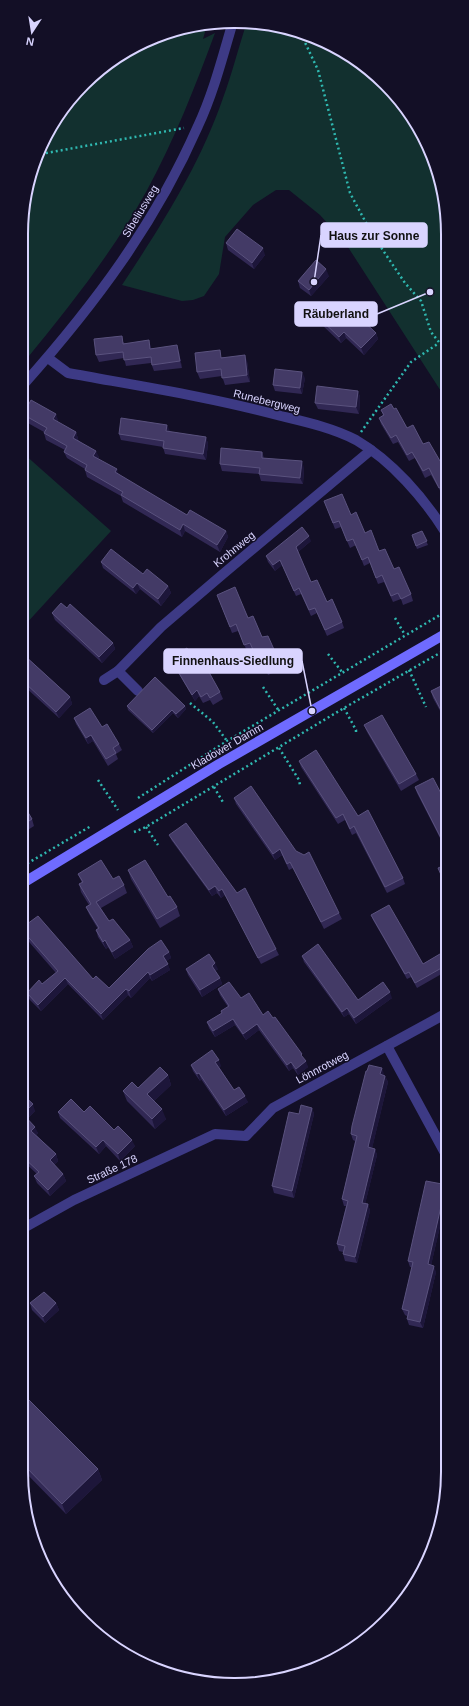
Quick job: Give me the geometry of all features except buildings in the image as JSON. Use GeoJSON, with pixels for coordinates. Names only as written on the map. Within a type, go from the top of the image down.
{"type":"FeatureCollection","features":[{"type":"Feature","properties":{"kind":"main road","name":"Kladower Damm"},"geometry":{"type":"LineString","coordinates":[[28,879],[219,764],[441,637]]}},
{"type":"Feature","properties":{"kind":"street","name":"Sibeliusweg"},"geometry":{"type":"LineString","coordinates":[[28,380],[48,358],[102,292],[131,250],[170,183],[199,126],[231,28]]}},
{"type":"Feature","properties":{"kind":"street","name":"Runebergweg"},"geometry":{"type":"LineString","coordinates":[[48,358],[68,373],[254,408],[318,425],[355,440],[371,450],[413,489],[441,526]]}},
{"type":"Feature","properties":{"kind":"street","name":"Krohnweg"},"geometry":{"type":"LineString","coordinates":[[104,680],[118,671],[161,627],[371,450]]}},
{"type":"Feature","properties":{"kind":"street"},"geometry":{"type":"LineString","coordinates":[[118,671],[138,691]]}},
{"type":"Feature","properties":{"kind":"street","name":"Lönnrotweg"},"geometry":{"type":"LineString","coordinates":[[215,1134],[246,1136],[273,1108],[441,1016]]}},
{"type":"Feature","properties":{"kind":"street"},"geometry":{"type":"LineString","coordinates":[[387,1046],[441,1146]]}},
{"type":"Feature","properties":{"kind":"street","name":"Straße 178"},"geometry":{"type":"LineString","coordinates":[[28,1225],[74,1200],[215,1134]]}},
{"type":"Feature","properties":{"kind":"path"},"geometry":{"type":"LineString","coordinates":[[304,40],[318,70],[350,193],[372,234],[405,283],[421,302],[431,332],[441,345]]}},
{"type":"Feature","properties":{"kind":"path"},"geometry":{"type":"LineString","coordinates":[[45,153],[199,126]]}},
{"type":"Feature","properties":{"kind":"path"},"geometry":{"type":"LineString","coordinates":[[355,440],[411,362],[439,343]]}},
{"type":"Feature","properties":{"kind":"path"},"geometry":{"type":"LineString","coordinates":[[131,802],[227,741],[441,615]]}},
{"type":"Feature","properties":{"kind":"path"},"geometry":{"type":"LineString","coordinates":[[395,618],[405,635]]}},
{"type":"Feature","properties":{"kind":"path"},"geometry":{"type":"LineString","coordinates":[[134,832],[146,827],[344,708],[441,652]]}},
{"type":"Feature","properties":{"kind":"path"},"geometry":{"type":"LineString","coordinates":[[328,654],[342,672]]}},
{"type":"Feature","properties":{"kind":"path"},"geometry":{"type":"LineString","coordinates":[[409,670],[426,707]]}},
{"type":"Feature","properties":{"kind":"path"},"geometry":{"type":"LineString","coordinates":[[263,688],[279,711]]}},
{"type":"Feature","properties":{"kind":"path"},"geometry":{"type":"LineString","coordinates":[[190,703],[212,722],[227,741]]}},
{"type":"Feature","properties":{"kind":"path"},"geometry":{"type":"LineString","coordinates":[[344,708],[356,730],[356,734]]}},
{"type":"Feature","properties":{"kind":"path"},"geometry":{"type":"LineString","coordinates":[[279,748],[300,780],[300,785]]}},
{"type":"Feature","properties":{"kind":"path"},"geometry":{"type":"LineString","coordinates":[[98,780],[118,810]]}},
{"type":"Feature","properties":{"kind":"path"},"geometry":{"type":"LineString","coordinates":[[214,787],[224,804]]}},
{"type":"Feature","properties":{"kind":"path"},"geometry":{"type":"LineString","coordinates":[[112,814],[125,806]]}},
{"type":"Feature","properties":{"kind":"path"},"geometry":{"type":"LineString","coordinates":[[28,863],[98,822]]}},
{"type":"Feature","properties":{"kind":"path"},"geometry":{"type":"LineString","coordinates":[[146,827],[158,845]]}},
{"type":"Feature","properties":{"kind":"green space"},"geometry":{"type":"Polygon","coordinates":[[[245,28],[275,32],[301,39],[326,49],[349,63],[381,88],[406,120],[420,143],[430,168],[437,194],[441,221],[441,391],[346,244],[320,215],[289,190],[276,190],[253,205],[225,237],[219,274],[204,296],[193,300],[182,301],[122,285],[165,218],[191,171],[214,123],[245,28]]]}},
{"type":"Feature","properties":{"kind":"green space"},"geometry":{"type":"Polygon","coordinates":[[[205,30],[203,39],[215,33],[184,114],[146,192],[119,237],[74,300],[28,357],[28,221],[35,181],[49,143],[79,98],[98,79],[120,63],[143,49],[168,39],[205,30]]]}},
{"type":"Feature","properties":{"kind":"green space"},"geometry":{"type":"Polygon","coordinates":[[[28,458],[111,531],[28,622],[28,458]]]}},
{"type":"Feature","properties":{"kind":"place","name":"Haus zur Sonne"},"geometry":{"type":"Point","coordinates":[314,282]}},
{"type":"Feature","properties":{"kind":"place","name":"Räuberland"},"geometry":{"type":"Point","coordinates":[430,292]}},
{"type":"Feature","properties":{"kind":"place","name":"Finnenhaus-Siedlung"},"geometry":{"type":"Point","coordinates":[312,711]}}]}
